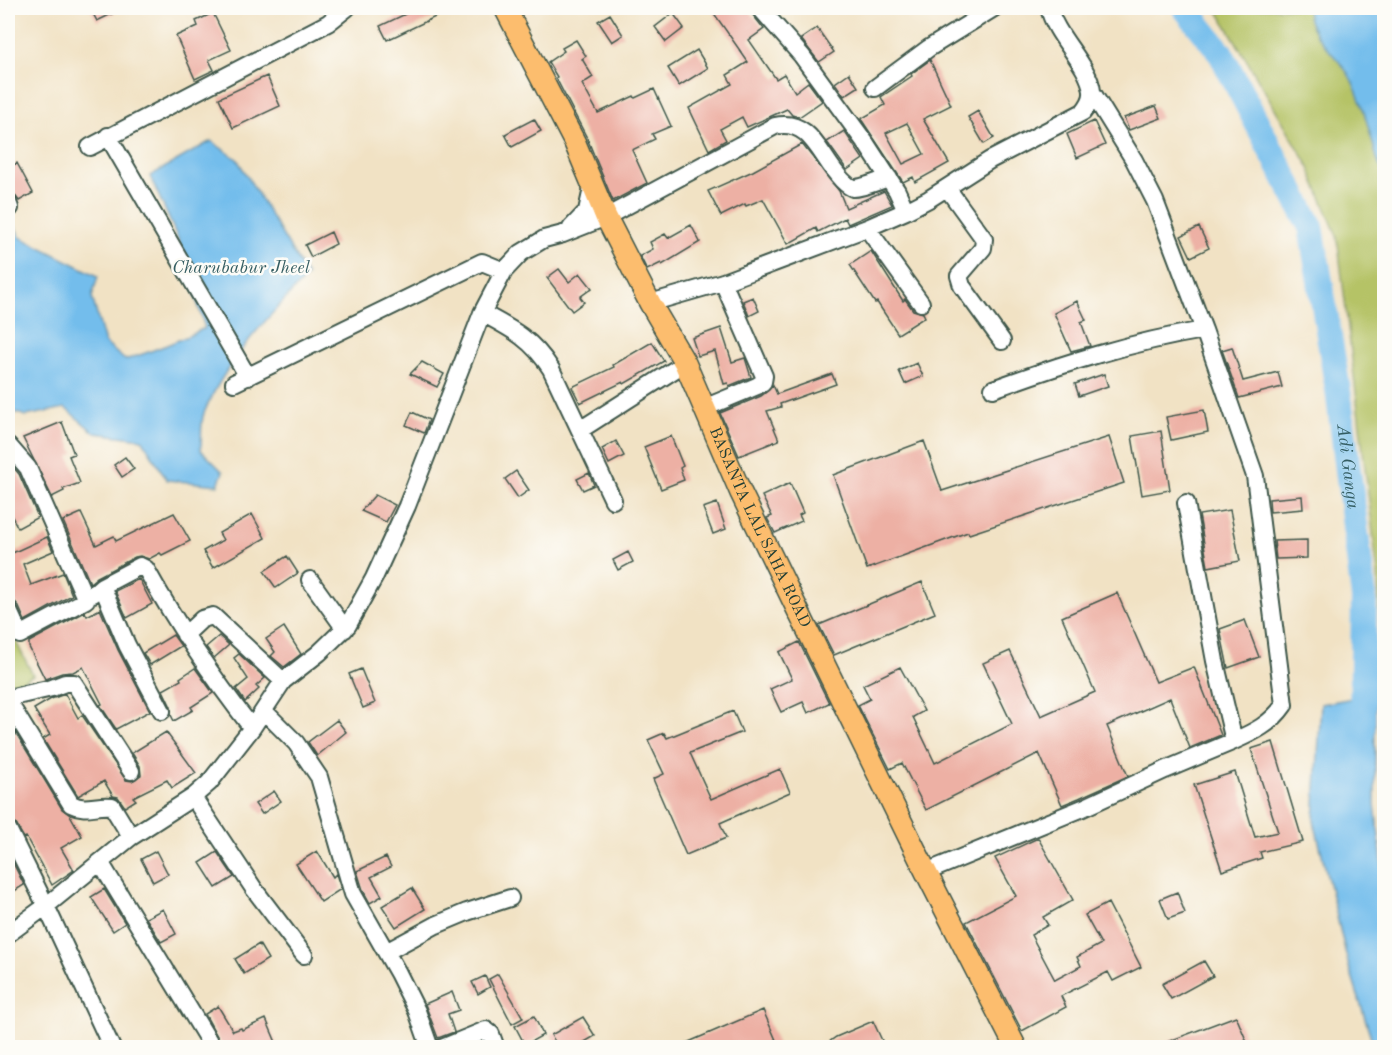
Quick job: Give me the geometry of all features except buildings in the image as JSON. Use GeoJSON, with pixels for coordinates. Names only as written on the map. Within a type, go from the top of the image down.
{"type":"FeatureCollection","features":[{"type":"Feature","properties":{"kind":"main road","name":"BASANTA LAL SAHA ROAD"},"geometry":{"type":"LineString","coordinates":[[505,8],[576,143],[606,217],[650,303],[685,363],[741,493],[926,872],[1016,1047]]}},
{"type":"Feature","properties":{"kind":"street"},"geometry":{"type":"LineString","coordinates":[[90,147],[328,23],[347,8]]}},
{"type":"Feature","properties":{"kind":"street"},"geometry":{"type":"LineString","coordinates":[[760,8],[802,56],[889,178],[906,211]]}},
{"type":"Feature","properties":{"kind":"street"},"geometry":{"type":"LineString","coordinates":[[875,88],[928,48],[994,8]]}},
{"type":"Feature","properties":{"kind":"street"},"geometry":{"type":"LineString","coordinates":[[926,872],[1083,808],[1260,730],[1284,705],[1255,476],[1204,330],[1155,201],[1134,160],[1092,92],[1084,70],[1049,8]]}},
{"type":"Feature","properties":{"kind":"street"},"geometry":{"type":"LineString","coordinates":[[650,303],[723,282],[906,211],[990,160],[1083,112],[1090,104],[1092,92]]}},
{"type":"Feature","properties":{"kind":"street"},"geometry":{"type":"LineString","coordinates":[[8,934],[131,837],[193,797],[209,783],[252,728],[283,681],[320,653],[345,629],[365,596],[407,506],[482,313],[504,271],[521,254],[544,239],[606,217],[775,126],[787,123],[798,126],[808,135],[847,185],[854,188],[889,178]]}},
{"type":"Feature","properties":{"kind":"street"},"geometry":{"type":"LineString","coordinates":[[108,136],[241,380],[482,262],[504,271]]}},
{"type":"Feature","properties":{"kind":"street"},"geometry":{"type":"LineString","coordinates":[[563,234],[587,210],[593,184]]}},
{"type":"Feature","properties":{"kind":"street"},"geometry":{"type":"LineString","coordinates":[[947,188],[984,239],[983,248],[959,276],[962,286],[1002,341]]}},
{"type":"Feature","properties":{"kind":"street"},"geometry":{"type":"LineString","coordinates":[[867,228],[921,303]]}},
{"type":"Feature","properties":{"kind":"street"},"geometry":{"type":"LineString","coordinates":[[704,408],[757,386],[763,382],[764,376],[723,282]]}},
{"type":"Feature","properties":{"kind":"street"},"geometry":{"type":"LineString","coordinates":[[482,313],[519,333],[543,355],[613,500]]}},
{"type":"Feature","properties":{"kind":"street"},"geometry":{"type":"LineString","coordinates":[[993,389],[1137,342],[1204,330]]}},
{"type":"Feature","properties":{"kind":"street"},"geometry":{"type":"LineString","coordinates":[[580,430],[685,363]]}},
{"type":"Feature","properties":{"kind":"street"},"geometry":{"type":"LineString","coordinates":[[8,445],[28,468],[86,600]]}},
{"type":"Feature","properties":{"kind":"street"},"geometry":{"type":"LineString","coordinates":[[1186,503],[1215,661],[1234,741]]}},
{"type":"Feature","properties":{"kind":"street"},"geometry":{"type":"LineString","coordinates":[[8,609],[20,635],[86,600],[102,586],[140,566],[146,570],[221,689],[252,728]]}},
{"type":"Feature","properties":{"kind":"street"},"geometry":{"type":"LineString","coordinates":[[310,580],[345,629]]}},
{"type":"Feature","properties":{"kind":"street"},"geometry":{"type":"LineString","coordinates":[[102,586],[127,645],[162,711]]}},
{"type":"Feature","properties":{"kind":"street"},"geometry":{"type":"LineString","coordinates":[[185,634],[202,619],[213,616],[283,681]]}},
{"type":"Feature","properties":{"kind":"street"},"geometry":{"type":"LineString","coordinates":[[131,771],[74,683],[65,683],[8,699],[71,804],[81,809],[112,806],[131,837]]}},
{"type":"Feature","properties":{"kind":"street"},"geometry":{"type":"LineString","coordinates":[[264,711],[296,743],[319,777],[348,883],[417,1011],[430,1047]]}},
{"type":"Feature","properties":{"kind":"street"},"geometry":{"type":"LineString","coordinates":[[193,797],[254,889],[304,955]]}},
{"type":"Feature","properties":{"kind":"street"},"geometry":{"type":"LineString","coordinates":[[8,829],[112,1047]]}},
{"type":"Feature","properties":{"kind":"street"},"geometry":{"type":"LineString","coordinates":[[100,862],[213,1047]]}},
{"type":"Feature","properties":{"kind":"street"},"geometry":{"type":"LineString","coordinates":[[386,952],[446,921],[510,898]]}},
{"type":"Feature","properties":{"kind":"street"},"geometry":{"type":"LineString","coordinates":[[442,1047],[486,1030],[491,1034],[496,1047]]}},
{"type":"Feature","properties":{"kind":"green space"},"geometry":{"type":"Polygon","coordinates":[[[1216,8],[1384,8],[1384,747],[1378,575],[1337,236],[1307,163],[1216,8]]]}},
{"type":"Feature","properties":{"kind":"green space"},"geometry":{"type":"Polygon","coordinates":[[[8,626],[33,675],[8,689],[8,626]]]}},
{"type":"Feature","properties":{"kind":"water"},"geometry":{"type":"Polygon","coordinates":[[[1307,8],[1384,8],[1384,173],[1379,165],[1355,87],[1344,68],[1312,28],[1307,8]]]}},
{"type":"Feature","properties":{"kind":"water","name":"Charubabur Jheel"},"geometry":{"type":"Polygon","coordinates":[[[211,141],[237,159],[307,276],[263,323],[236,357],[204,413],[201,450],[223,472],[218,485],[167,480],[142,439],[95,433],[65,408],[26,416],[8,410],[8,212],[20,237],[98,276],[92,297],[105,343],[125,360],[146,353],[205,328],[179,241],[150,176],[211,141]]]}},
{"type":"Feature","properties":{"kind":"water"},"geometry":{"type":"Polygon","coordinates":[[[1375,694],[1375,804],[1384,879],[1384,1048],[1374,1047],[1349,967],[1314,821],[1321,704],[1375,694]]]}},
{"type":"Feature","properties":{"kind":"waterway","name":"Adi Ganga"},"geometry":{"type":"LineString","coordinates":[[1185,8],[1220,52],[1311,227],[1338,390],[1364,598],[1362,731]]}}]}
